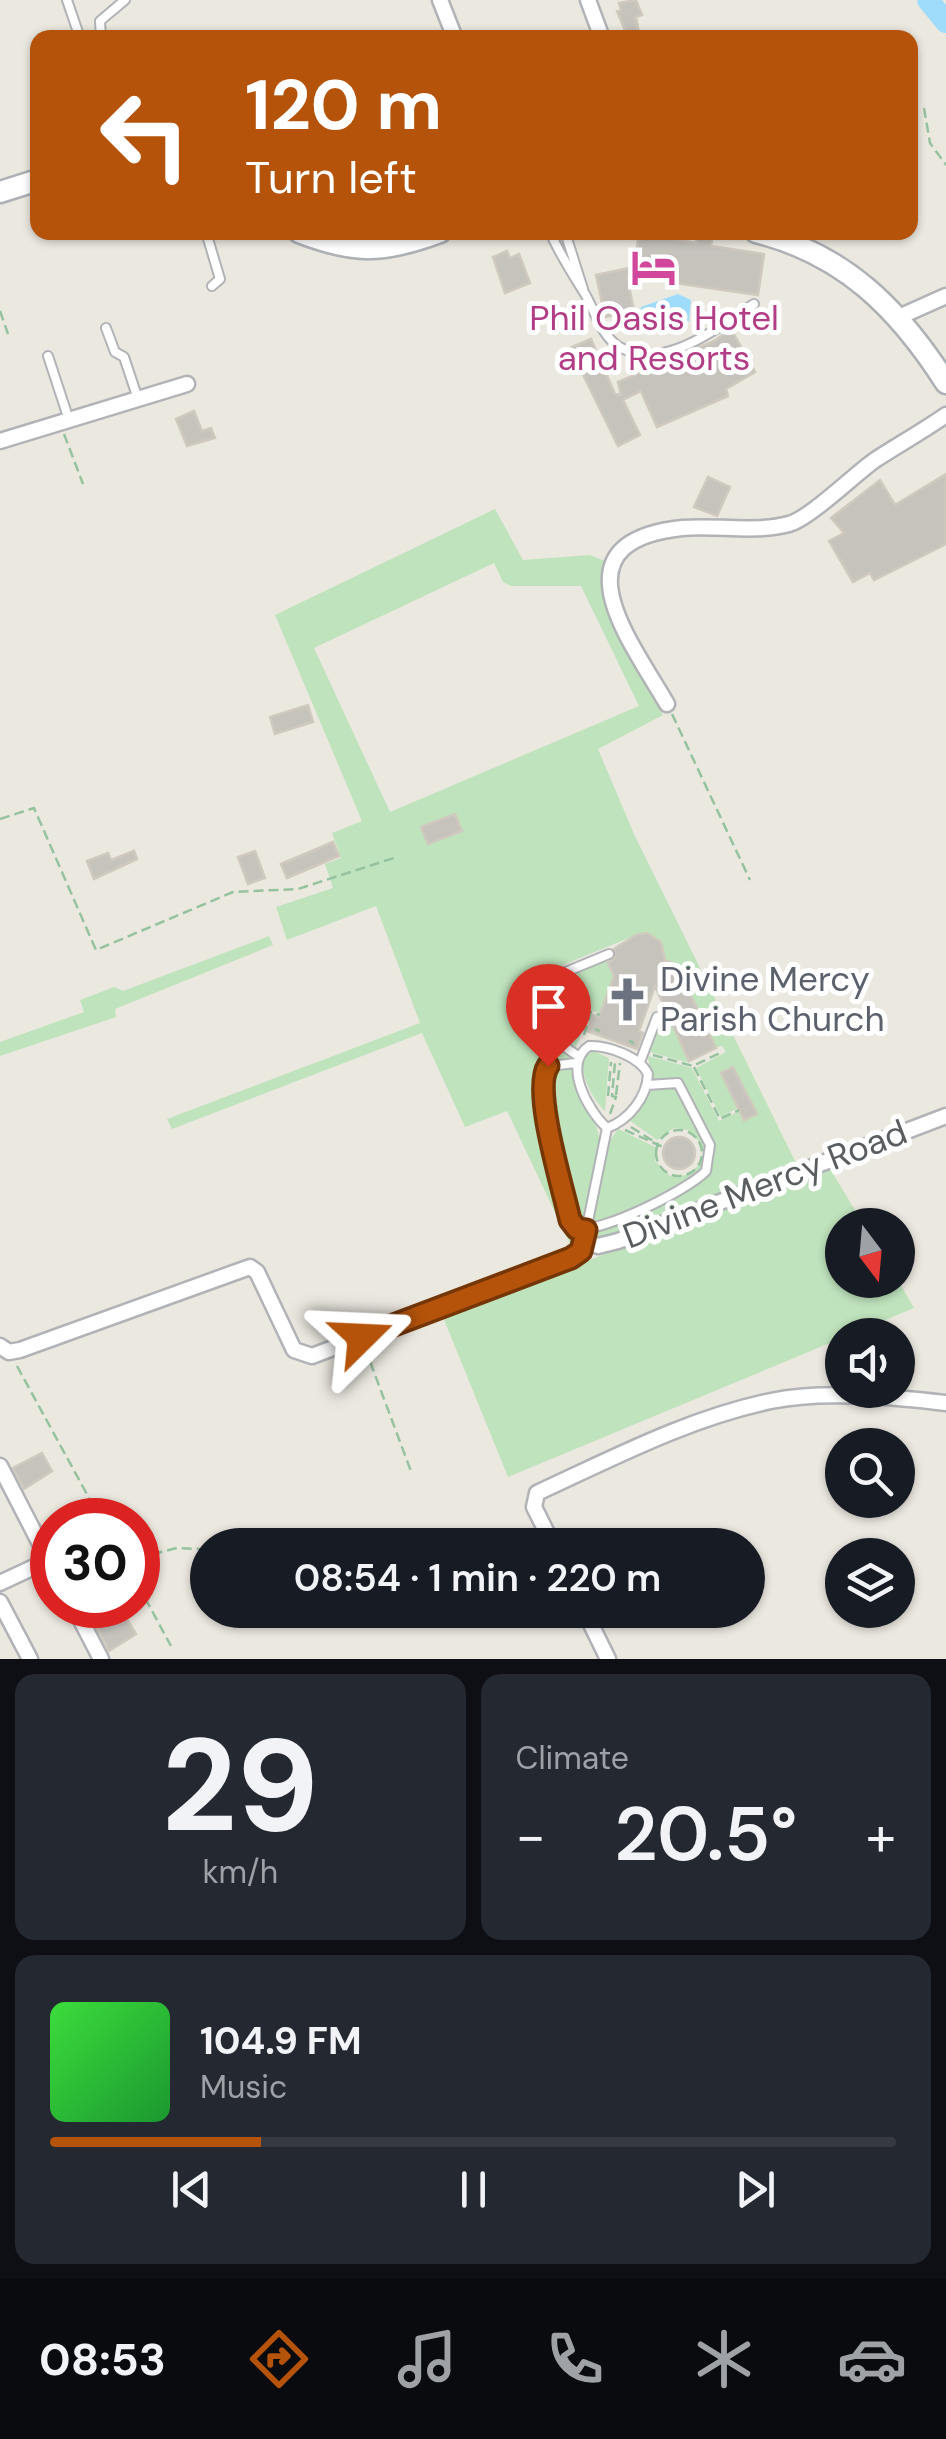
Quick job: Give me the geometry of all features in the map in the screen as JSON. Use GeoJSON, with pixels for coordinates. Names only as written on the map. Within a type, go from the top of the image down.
{"type":"FeatureCollection","features":[{"type":"Feature","properties":{"kind":"street"},"geometry":{"type":"LineString","coordinates":[[440,0],[452,30]]}},
{"type":"Feature","properties":{"kind":"street"},"geometry":{"type":"LineString","coordinates":[[588,0],[599,30]]}},
{"type":"Feature","properties":{"kind":"street"},"geometry":{"type":"LineString","coordinates":[[0,192],[30,183]]}},
{"type":"Feature","properties":{"kind":"street"},"geometry":{"type":"LineString","coordinates":[[326,240],[364,251],[386,250],[416,240]]}},
{"type":"Feature","properties":{"kind":"street"},"geometry":{"type":"LineString","coordinates":[[787,240],[823,256],[899,317],[946,382]]}},
{"type":"Feature","properties":{"kind":"street"},"geometry":{"type":"LineString","coordinates":[[899,317],[946,296]]}},
{"type":"Feature","properties":{"kind":"street"},"geometry":{"type":"LineString","coordinates":[[0,441],[187,384]]}},
{"type":"Feature","properties":{"kind":"street"},"geometry":{"type":"LineString","coordinates":[[668,704],[618,618],[608,593],[609,568],[614,557],[649,535],[681,528],[789,524],[946,414]]}},
{"type":"Feature","properties":{"kind":"street","name":"Divine Mercy Road"},"geometry":{"type":"LineString","coordinates":[[4,1349],[242,1267],[257,1272],[294,1350],[312,1356],[576,1256],[585,1236],[598,1246],[618,1242],[946,1116]]}},
{"type":"Feature","properties":{"kind":"street"},"geometry":{"type":"LineString","coordinates":[[545,1528],[534,1506],[537,1493],[680,1427],[774,1400],[885,1396],[946,1403]]}},
{"type":"Feature","properties":{"kind":"street"},"geometry":{"type":"LineString","coordinates":[[0,1466],[30,1523]]}},
{"type":"Feature","properties":{"kind":"street"},"geometry":{"type":"LineString","coordinates":[[0,1583],[30,1571]]}},
{"type":"Feature","properties":{"kind":"street"},"geometry":{"type":"LineString","coordinates":[[0,1602],[30,1659]]}},
{"type":"Feature","properties":{"kind":"street"},"geometry":{"type":"LineString","coordinates":[[85,1628],[102,1659]]}},
{"type":"Feature","properties":{"kind":"street"},"geometry":{"type":"LineString","coordinates":[[593,1628],[608,1659]]}},
{"type":"Feature","properties":{"kind":"lane"},"geometry":{"type":"LineString","coordinates":[[67,0],[77,30]]}},
{"type":"Feature","properties":{"kind":"lane"},"geometry":{"type":"LineString","coordinates":[[101,30],[100,21],[125,0]]}},
{"type":"Feature","properties":{"kind":"lane"},"geometry":{"type":"LineString","coordinates":[[208,240],[220,279],[212,286]]}},
{"type":"Feature","properties":{"kind":"lane"},"geometry":{"type":"LineString","coordinates":[[554,240],[602,328],[618,347],[648,354],[697,340],[754,304]]}},
{"type":"Feature","properties":{"kind":"lane"},"geometry":{"type":"LineString","coordinates":[[567,240],[584,293]]}},
{"type":"Feature","properties":{"kind":"lane"},"geometry":{"type":"LineString","coordinates":[[106,328],[115,352],[124,357],[138,399]]}},
{"type":"Feature","properties":{"kind":"lane"},"geometry":{"type":"LineString","coordinates":[[48,356],[62,422]]}},
{"type":"Feature","properties":{"kind":"lane"},"geometry":{"type":"LineString","coordinates":[[609,954],[532,986],[530,1003],[538,1025],[577,1059],[594,1112],[615,1125],[647,1085],[647,1070],[641,1057],[657,1018]]}},
{"type":"Feature","properties":{"kind":"lane"},"geometry":{"type":"LineString","coordinates":[[641,1057],[600,1046],[587,1047],[577,1059],[548,1066],[543,1077],[570,1220],[585,1236],[662,1200],[699,1178],[710,1164],[707,1138],[678,1083],[647,1085]]}},
{"type":"Feature","properties":{"kind":"lane","name":"Divine Mercy Road"},"geometry":{"type":"LineString","coordinates":[[585,1236],[615,1125]]}},
{"type":"Feature","properties":{"kind":"path"},"geometry":{"type":"LineString","coordinates":[[924,108],[930,143],[946,165]]}},
{"type":"Feature","properties":{"kind":"path"},"geometry":{"type":"LineString","coordinates":[[0,311],[8,334]]}},
{"type":"Feature","properties":{"kind":"path"},"geometry":{"type":"LineString","coordinates":[[62,422],[83,484]]}},
{"type":"Feature","properties":{"kind":"path"},"geometry":{"type":"LineString","coordinates":[[668,704],[750,880]]}},
{"type":"Feature","properties":{"kind":"path"},"geometry":{"type":"LineString","coordinates":[[0,820],[34,808],[96,950],[233,892],[298,888],[397,856]]}},
{"type":"Feature","properties":{"kind":"path"},"geometry":{"type":"LineString","coordinates":[[587,1047],[583,1034],[592,1012],[600,1015]]}},
{"type":"Feature","properties":{"kind":"path"},"geometry":{"type":"LineString","coordinates":[[641,1057],[693,1066],[722,1052]]}},
{"type":"Feature","properties":{"kind":"path"},"geometry":{"type":"LineString","coordinates":[[615,1061],[610,1112],[615,1125],[657,1144]]}},
{"type":"Feature","properties":{"kind":"path"},"geometry":{"type":"LineString","coordinates":[[693,1066],[720,1119],[738,1110]]}},
{"type":"Feature","properties":{"kind":"path"},"geometry":{"type":"LineString","coordinates":[[610,1112],[612,1096]]}},
{"type":"Feature","properties":{"kind":"path"},"geometry":{"type":"LineString","coordinates":[[672,1131],[690,1134],[699,1143],[700,1162],[686,1174],[668,1173],[656,1158],[657,1144],[672,1131]]}},
{"type":"Feature","properties":{"kind":"path"},"geometry":{"type":"LineString","coordinates":[[362,1337],[412,1474]]}},
{"type":"Feature","properties":{"kind":"path"},"geometry":{"type":"LineString","coordinates":[[4,1349],[89,1498]]}},
{"type":"Feature","properties":{"kind":"path"},"geometry":{"type":"LineString","coordinates":[[160,1552],[190,1549]]}},
{"type":"Feature","properties":{"kind":"path"},"geometry":{"type":"LineString","coordinates":[[160,1626],[171,1646]]}},
{"type":"Feature","properties":{"kind":"green space"},"geometry":{"type":"Polygon","coordinates":[[[495,509],[523,560],[590,555],[620,567],[619,601],[624,617],[667,693],[655,699],[663,715],[598,749],[634,834],[797,1165],[609,1238],[588,1237],[609,1142],[618,1129],[655,1147],[655,1161],[670,1176],[690,1175],[703,1159],[702,1145],[688,1130],[674,1128],[657,1140],[629,1120],[652,1089],[648,1056],[692,1068],[719,1121],[739,1111],[744,1120],[756,1114],[721,1073],[738,1108],[721,1117],[696,1068],[726,1052],[722,1046],[716,1048],[686,986],[663,959],[661,942],[652,935],[636,935],[529,979],[530,1015],[549,1041],[571,1055],[573,1077],[599,1138],[595,1180],[577,1249],[571,1246],[507,1111],[465,1127],[422,1033],[172,1129],[167,1119],[420,1023],[376,906],[287,940],[276,907],[333,888],[325,864],[341,858],[332,833],[362,821],[275,615],[495,509]],[[494,563],[314,648],[390,812],[639,706],[581,586],[511,586],[503,582],[494,563]]]}},
{"type":"Feature","properties":{"kind":"green space"},"geometry":{"type":"Polygon","coordinates":[[[269,936],[273,945],[115,1009],[116,1017],[0,1056],[0,1042],[84,1012],[80,1000],[114,987],[123,991],[269,936]]]}},
{"type":"Feature","properties":{"kind":"green space"},"geometry":{"type":"Polygon","coordinates":[[[606,959],[614,976],[600,1013],[579,1013],[574,1028],[582,1031],[576,1047],[545,1025],[538,1009],[537,988],[606,959]]]}},
{"type":"Feature","properties":{"kind":"green space"},"geometry":{"type":"Polygon","coordinates":[[[669,1016],[689,1061],[650,1052],[663,1018],[669,1016]]]}},
{"type":"Feature","properties":{"kind":"green space"},"geometry":{"type":"Polygon","coordinates":[[[593,1051],[609,1058],[605,1111],[583,1073],[583,1059],[593,1051]]]}},
{"type":"Feature","properties":{"kind":"green space"},"geometry":{"type":"Polygon","coordinates":[[[829,1167],[854,1208],[825,1208],[825,1298],[908,1298],[914,1308],[890,1318],[825,1318],[825,1345],[508,1477],[443,1317],[829,1167]]]}},
{"type":"Feature","properties":{"kind":"water"},"geometry":{"type":"Polygon","coordinates":[[[678,294],[691,300],[689,321],[645,330],[640,324],[641,307],[678,294]]]}},
{"type":"Feature","properties":{"kind":"building"},"geometry":{"type":"Polygon","coordinates":[[[636,0],[642,15],[636,17],[638,30],[625,30],[617,11],[621,10],[619,3],[636,0]]]}},
{"type":"Feature","properties":{"kind":"building"},"geometry":{"type":"Polygon","coordinates":[[[638,240],[712,240],[711,246],[764,254],[758,295],[627,276],[634,311],[605,317],[596,275],[634,267],[638,240]]]}},
{"type":"Feature","properties":{"kind":"building"},"geometry":{"type":"Polygon","coordinates":[[[507,251],[510,258],[519,254],[530,283],[505,293],[493,257],[507,251]]]}},
{"type":"Feature","properties":{"kind":"building"},"geometry":{"type":"Polygon","coordinates":[[[731,329],[755,372],[726,389],[728,396],[657,427],[641,391],[623,400],[640,435],[618,446],[570,348],[591,339],[615,394],[621,395],[618,382],[714,341],[731,329]]]}},
{"type":"Feature","properties":{"kind":"building"},"geometry":{"type":"Polygon","coordinates":[[[194,411],[202,431],[211,428],[215,438],[187,446],[176,419],[194,411]]]}},
{"type":"Feature","properties":{"kind":"building"},"geometry":{"type":"Polygon","coordinates":[[[946,474],[946,544],[874,580],[870,573],[853,582],[829,541],[844,533],[831,518],[880,480],[895,505],[946,474]]]}},
{"type":"Feature","properties":{"kind":"building"},"geometry":{"type":"Polygon","coordinates":[[[708,477],[730,487],[717,516],[694,507],[708,477]]]}},
{"type":"Feature","properties":{"kind":"building"},"geometry":{"type":"Polygon","coordinates":[[[308,705],[313,722],[275,734],[270,717],[308,705]]]}},
{"type":"Feature","properties":{"kind":"building"},"geometry":{"type":"Polygon","coordinates":[[[455,814],[462,831],[428,844],[421,827],[455,814]]]}},
{"type":"Feature","properties":{"kind":"building"},"geometry":{"type":"Polygon","coordinates":[[[333,842],[339,856],[287,878],[281,864],[333,842]]]}},
{"type":"Feature","properties":{"kind":"building"},"geometry":{"type":"Polygon","coordinates":[[[134,851],[137,859],[94,879],[87,861],[108,853],[111,860],[134,851]]]}},
{"type":"Feature","properties":{"kind":"building"},"geometry":{"type":"Polygon","coordinates":[[[255,851],[265,878],[248,884],[238,857],[255,851]]]}},
{"type":"Feature","properties":{"kind":"building","name":"Divine Mercy Parish Church"},"geometry":{"type":"Polygon","coordinates":[[[647,933],[661,942],[665,960],[673,963],[686,985],[716,1048],[689,1061],[655,986],[639,1031],[643,1033],[637,1049],[587,1031],[593,1015],[599,1017],[614,976],[608,963],[615,958],[614,949],[647,933]]]}},
{"type":"Feature","properties":{"kind":"building"},"geometry":{"type":"Polygon","coordinates":[[[733,1067],[757,1114],[744,1120],[721,1073],[733,1067]]]}},
{"type":"Feature","properties":{"kind":"building"},"geometry":{"type":"Polygon","coordinates":[[[679,1137],[690,1142],[695,1153],[690,1164],[679,1169],[668,1164],[663,1153],[668,1142],[679,1137]]]}},
{"type":"Feature","properties":{"kind":"building"},"geometry":{"type":"Polygon","coordinates":[[[42,1453],[52,1471],[24,1489],[13,1468],[42,1453]]]}},
{"type":"Feature","properties":{"kind":"building"},"geometry":{"type":"Polygon","coordinates":[[[97,1628],[132,1628],[136,1634],[109,1651],[97,1628]]]}},
{"type":"Feature","properties":{"kind":"waterway"},"geometry":{"type":"LineString","coordinates":[[928,0],[946,22]]}},
{"type":"Feature","properties":{"kind":"place","name":"Phil Oasis Hotel and Resorts"},"geometry":{"type":"Point","coordinates":[654,268]}},
{"type":"Feature","properties":{"kind":"place","name":"Divine Mercy Parish Church"},"geometry":{"type":"Point","coordinates":[627,999]}},
{"type":"Feature","properties":{"kind":"route"},"geometry":{"type":"LineString","coordinates":[[362,1337],[581,1251],[586,1230],[577,1229],[570,1220],[549,1125],[543,1077],[548,1066]]}}]}
